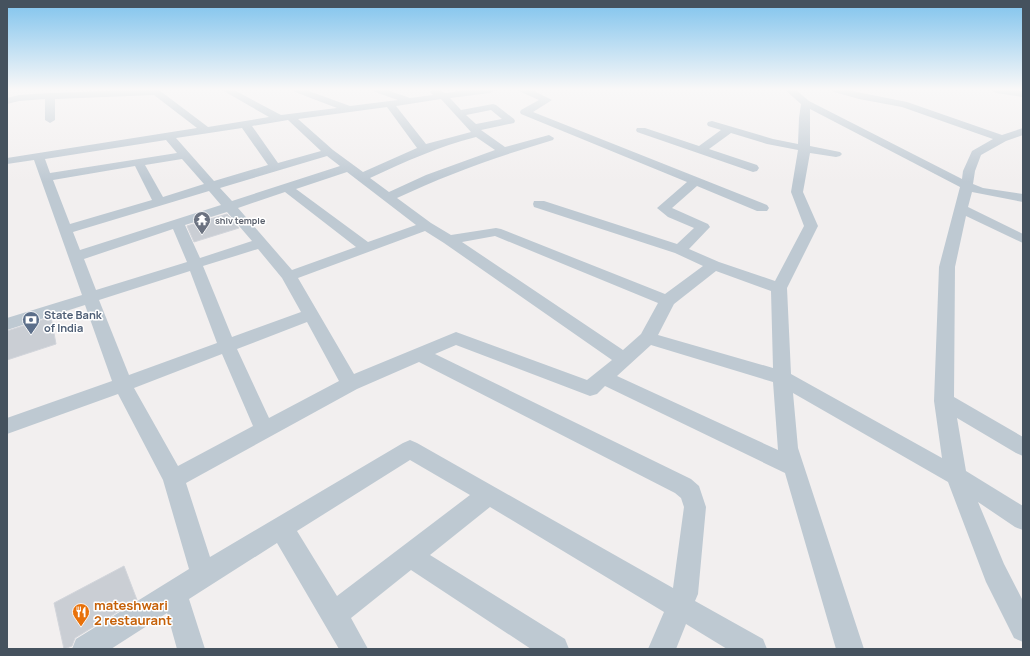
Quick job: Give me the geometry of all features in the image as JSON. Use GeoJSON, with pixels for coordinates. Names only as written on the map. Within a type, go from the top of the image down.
{"type":"FeatureCollection","features":[{"type":"Feature","properties":{"kind":"street"},"geometry":{"type":"LineString","coordinates":[[195,121],[206,130]]}},
{"type":"Feature","properties":{"kind":"street"},"geometry":{"type":"LineString","coordinates":[[7,161],[267,121]]}},
{"type":"Feature","properties":{"kind":"street"},"geometry":{"type":"LineString","coordinates":[[287,121],[426,226],[449,240],[624,360]]}},
{"type":"Feature","properties":{"kind":"street"},"geometry":{"type":"LineString","coordinates":[[402,121],[424,149]]}},
{"type":"Feature","properties":{"kind":"street"},"geometry":{"type":"LineString","coordinates":[[466,121],[475,131],[503,151]]}},
{"type":"Feature","properties":{"kind":"street"},"geometry":{"type":"LineString","coordinates":[[362,177],[424,149],[510,121]]}},
{"type":"Feature","properties":{"kind":"street"},"geometry":{"type":"LineString","coordinates":[[546,121],[762,208]]}},
{"type":"Feature","properties":{"kind":"street"},"geometry":{"type":"LineString","coordinates":[[804,121],[804,156],[797,192],[811,226],[779,288],[782,378],[788,448],[850,649]]}},
{"type":"Feature","properties":{"kind":"street"},"geometry":{"type":"LineString","coordinates":[[840,121],[967,186],[1023,198]]}},
{"type":"Feature","properties":{"kind":"street"},"geometry":{"type":"LineString","coordinates":[[951,121],[1002,139]]}},
{"type":"Feature","properties":{"kind":"street"},"geometry":{"type":"LineString","coordinates":[[245,124],[275,167]]}},
{"type":"Feature","properties":{"kind":"street"},"geometry":{"type":"LineString","coordinates":[[712,124],[771,142],[836,154]]}},
{"type":"Feature","properties":{"kind":"street"},"geometry":{"type":"LineString","coordinates":[[700,150],[730,129]]}},
{"type":"Feature","properties":{"kind":"street"},"geometry":{"type":"LineString","coordinates":[[641,130],[753,168]]}},
{"type":"Feature","properties":{"kind":"street"},"geometry":{"type":"LineString","coordinates":[[1023,131],[1002,139],[976,153],[969,171],[967,186],[948,267],[944,401],[956,476],[995,573],[1023,629]]}},
{"type":"Feature","properties":{"kind":"street"},"geometry":{"type":"LineString","coordinates":[[168,136],[289,276],[350,384]]}},
{"type":"Feature","properties":{"kind":"street"},"geometry":{"type":"LineString","coordinates":[[388,197],[430,178],[503,151],[549,138]]}},
{"type":"Feature","properties":{"kind":"street"},"geometry":{"type":"LineString","coordinates":[[643,160],[672,140]]}},
{"type":"Feature","properties":{"kind":"street"},"geometry":{"type":"LineString","coordinates":[[66,230],[329,152]]}},
{"type":"Feature","properties":{"kind":"street"},"geometry":{"type":"LineString","coordinates":[[46,177],[185,155]]}},
{"type":"Feature","properties":{"kind":"street"},"geometry":{"type":"LineString","coordinates":[[38,156],[123,385],[174,479],[203,575]]}},
{"type":"Feature","properties":{"kind":"street"},"geometry":{"type":"LineString","coordinates":[[138,162],[160,202]]}},
{"type":"Feature","properties":{"kind":"street"},"geometry":{"type":"LineString","coordinates":[[75,257],[349,167]]}},
{"type":"Feature","properties":{"kind":"street"},"geometry":{"type":"LineString","coordinates":[[680,250],[703,227],[672,214],[664,208],[695,180]]}},
{"type":"Feature","properties":{"kind":"street"},"geometry":{"type":"LineString","coordinates":[[287,188],[367,248]]}},
{"type":"Feature","properties":{"kind":"street"},"geometry":{"type":"LineString","coordinates":[[539,204],[680,250],[714,265],[779,288]]}},
{"type":"Feature","properties":{"kind":"street"},"geometry":{"type":"LineString","coordinates":[[961,208],[1023,239]]}},
{"type":"Feature","properties":{"kind":"street"},"geometry":{"type":"LineString","coordinates":[[178,224],[227,346],[265,430]]}},
{"type":"Feature","properties":{"kind":"street"},"geometry":{"type":"LineString","coordinates":[[289,276],[426,226]]}},
{"type":"Feature","properties":{"kind":"street"},"geometry":{"type":"LineString","coordinates":[[449,240],[496,232],[667,300]]}},
{"type":"Feature","properties":{"kind":"street"},"geometry":{"type":"LineString","coordinates":[[7,324],[261,243]]}},
{"type":"Feature","properties":{"kind":"street"},"geometry":{"type":"LineString","coordinates":[[174,479],[350,384],[456,338],[590,389],[648,338],[667,300],[714,265]]}},
{"type":"Feature","properties":{"kind":"street"},"geometry":{"type":"LineString","coordinates":[[7,426],[123,385],[311,314]]}},
{"type":"Feature","properties":{"kind":"street"},"geometry":{"type":"LineString","coordinates":[[648,338],[782,378],[956,476],[1023,519]]}},
{"type":"Feature","properties":{"kind":"street"},"geometry":{"type":"LineString","coordinates":[[419,354],[683,486],[691,493],[695,507],[685,594],[662,649]]}},
{"type":"Feature","properties":{"kind":"street"},"geometry":{"type":"LineString","coordinates":[[603,377],[794,467]]}},
{"type":"Feature","properties":{"kind":"street"},"geometry":{"type":"LineString","coordinates":[[944,401],[1023,447]]}},
{"type":"Feature","properties":{"kind":"street"},"geometry":{"type":"LineString","coordinates":[[86,649],[203,575],[410,449],[753,649]]}},
{"type":"Feature","properties":{"kind":"street"},"geometry":{"type":"LineString","coordinates":[[334,615],[488,495]]}},
{"type":"Feature","properties":{"kind":"street"},"geometry":{"type":"LineString","coordinates":[[281,527],[354,649]]}},
{"type":"Feature","properties":{"kind":"street"},"geometry":{"type":"LineString","coordinates":[[410,556],[555,649]]}},
{"type":"Feature","properties":{"kind":"street"},"geometry":{"type":"LineString","coordinates":[[174,593],[191,649]]}},
{"type":"Feature","properties":{"kind":"building","name":"shiv temple"},"geometry":{"type":"Polygon","coordinates":[[[227,214],[239,228],[194,242],[187,226],[227,214]]]}},
{"type":"Feature","properties":{"kind":"building","name":"State Bank of India"},"geometry":{"type":"Polygon","coordinates":[[[51,317],[56,344],[7,360],[7,331],[51,317]]]}},
{"type":"Feature","properties":{"kind":"building","name":"mateshwari 2 restaurant"},"geometry":{"type":"Polygon","coordinates":[[[124,566],[137,600],[75,638],[72,646],[64,649],[54,603],[124,566]]]}},
{"type":"Feature","properties":{"kind":"place","name":"shiv temple"},"geometry":{"type":"Point","coordinates":[202,235]}},
{"type":"Feature","properties":{"kind":"place","name":"State Bank of India"},"geometry":{"type":"Point","coordinates":[31,335]}},
{"type":"Feature","properties":{"kind":"place","name":"mateshwari 2 restaurant"},"geometry":{"type":"Point","coordinates":[81,627]}}]}
